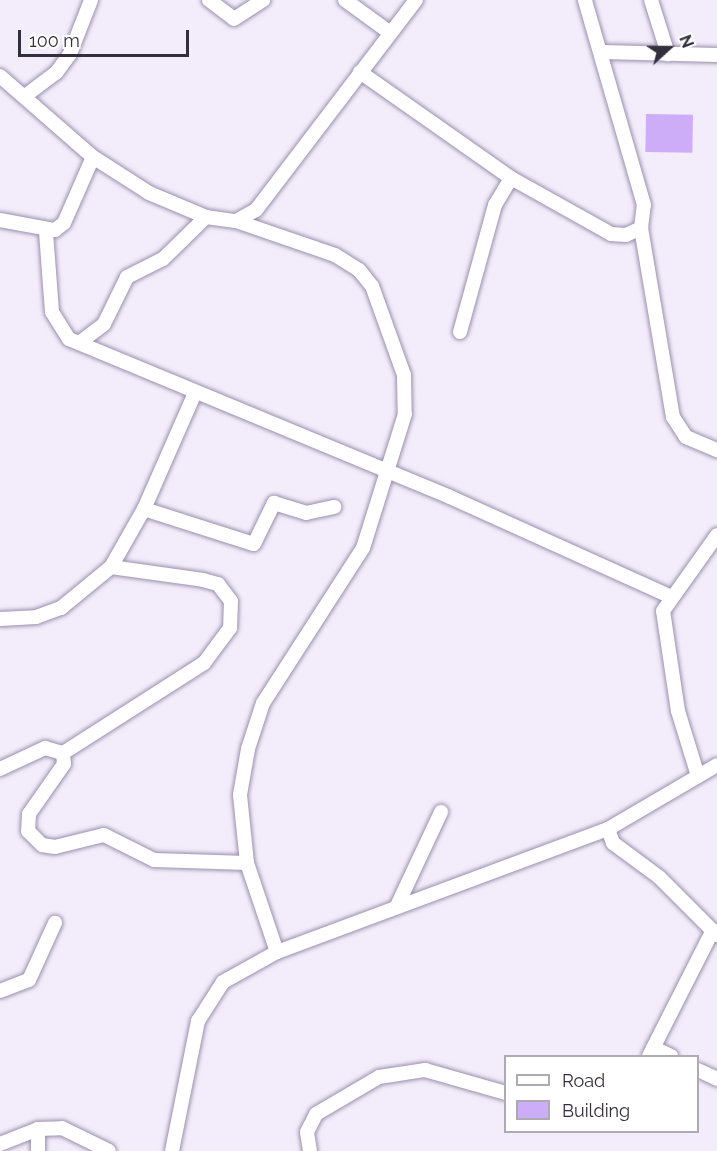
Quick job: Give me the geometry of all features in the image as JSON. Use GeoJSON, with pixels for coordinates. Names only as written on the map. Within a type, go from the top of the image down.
{"type":"FeatureCollection","features":[{"type":"Feature","properties":{"kind":"street"},"geometry":{"type":"LineString","coordinates":[[25,96],[56,73],[70,54],[91,0]]}},
{"type":"Feature","properties":{"kind":"street"},"geometry":{"type":"LineString","coordinates":[[209,0],[234,19],[263,0]]}},
{"type":"Feature","properties":{"kind":"street"},"geometry":{"type":"LineString","coordinates":[[345,0],[389,32]]}},
{"type":"Feature","properties":{"kind":"street"},"geometry":{"type":"LineString","coordinates":[[236,220],[256,210],[389,32],[416,0]]}},
{"type":"Feature","properties":{"kind":"street"},"geometry":{"type":"LineString","coordinates":[[585,0],[603,52],[644,205],[641,228],[673,417],[686,437],[717,450]]}},
{"type":"Feature","properties":{"kind":"street"},"geometry":{"type":"LineString","coordinates":[[651,0],[668,54]]}},
{"type":"Feature","properties":{"kind":"street"},"geometry":{"type":"LineString","coordinates":[[603,52],[717,55]]}},
{"type":"Feature","properties":{"kind":"street"},"geometry":{"type":"LineString","coordinates":[[360,72],[511,178],[611,234],[641,228]]}},
{"type":"Feature","properties":{"kind":"street"},"geometry":{"type":"LineString","coordinates":[[0,76],[93,157],[149,193],[206,217],[236,220],[335,255],[372,285],[404,375],[405,414],[363,548],[263,703],[240,795],[247,864],[277,952]]}},
{"type":"Feature","properties":{"kind":"street"},"geometry":{"type":"LineString","coordinates":[[0,220],[46,232],[64,224],[93,157]]}},
{"type":"Feature","properties":{"kind":"street"},"geometry":{"type":"LineString","coordinates":[[460,332],[495,205],[511,178]]}},
{"type":"Feature","properties":{"kind":"street"},"geometry":{"type":"LineString","coordinates":[[79,343],[104,324],[127,278],[163,259],[206,217]]}},
{"type":"Feature","properties":{"kind":"street"},"geometry":{"type":"LineString","coordinates":[[46,232],[52,312],[58,326],[79,343],[387,472],[669,596]]}},
{"type":"Feature","properties":{"kind":"street"},"geometry":{"type":"LineString","coordinates":[[0,619],[36,617],[61,608],[111,567],[144,509],[195,393]]}},
{"type":"Feature","properties":{"kind":"street"},"geometry":{"type":"LineString","coordinates":[[144,509],[254,544],[274,503],[301,513],[334,507]]}},
{"type":"Feature","properties":{"kind":"street"},"geometry":{"type":"LineString","coordinates":[[698,776],[668,657],[663,611],[669,596],[717,536]]}},
{"type":"Feature","properties":{"kind":"street"},"geometry":{"type":"LineString","coordinates":[[0,769],[45,748],[63,753],[204,663],[232,621],[231,601],[218,584],[111,567]]}},
{"type":"Feature","properties":{"kind":"street"},"geometry":{"type":"LineString","coordinates":[[63,753],[64,764],[29,814],[28,831],[42,845],[55,847],[104,835],[154,860],[247,864]]}},
{"type":"Feature","properties":{"kind":"street"},"geometry":{"type":"LineString","coordinates":[[172,1151],[204,1007],[223,982],[277,952],[608,829],[717,765]]}},
{"type":"Feature","properties":{"kind":"street"},"geometry":{"type":"LineString","coordinates":[[397,906],[441,812]]}},
{"type":"Feature","properties":{"kind":"street"},"geometry":{"type":"LineString","coordinates":[[608,829],[613,843],[716,929],[651,1052],[666,1055]]}},
{"type":"Feature","properties":{"kind":"street"},"geometry":{"type":"LineString","coordinates":[[0,991],[29,980],[55,923]]}},
{"type":"Feature","properties":{"kind":"street"},"geometry":{"type":"LineString","coordinates":[[310,1151],[307,1132],[316,1114],[379,1077],[425,1070],[504,1092]]}},
{"type":"Feature","properties":{"kind":"street"},"geometry":{"type":"LineString","coordinates":[[699,1070],[717,1079]]}},
{"type":"Feature","properties":{"kind":"street"},"geometry":{"type":"LineString","coordinates":[[0,1144],[38,1129],[62,1128],[109,1151]]}},
{"type":"Feature","properties":{"kind":"street"},"geometry":{"type":"LineString","coordinates":[[38,1129],[38,1151]]}},
{"type":"Feature","properties":{"kind":"building"},"geometry":{"type":"Polygon","coordinates":[[[646,114],[693,115],[692,153],[645,152],[646,114]]]}}]}
